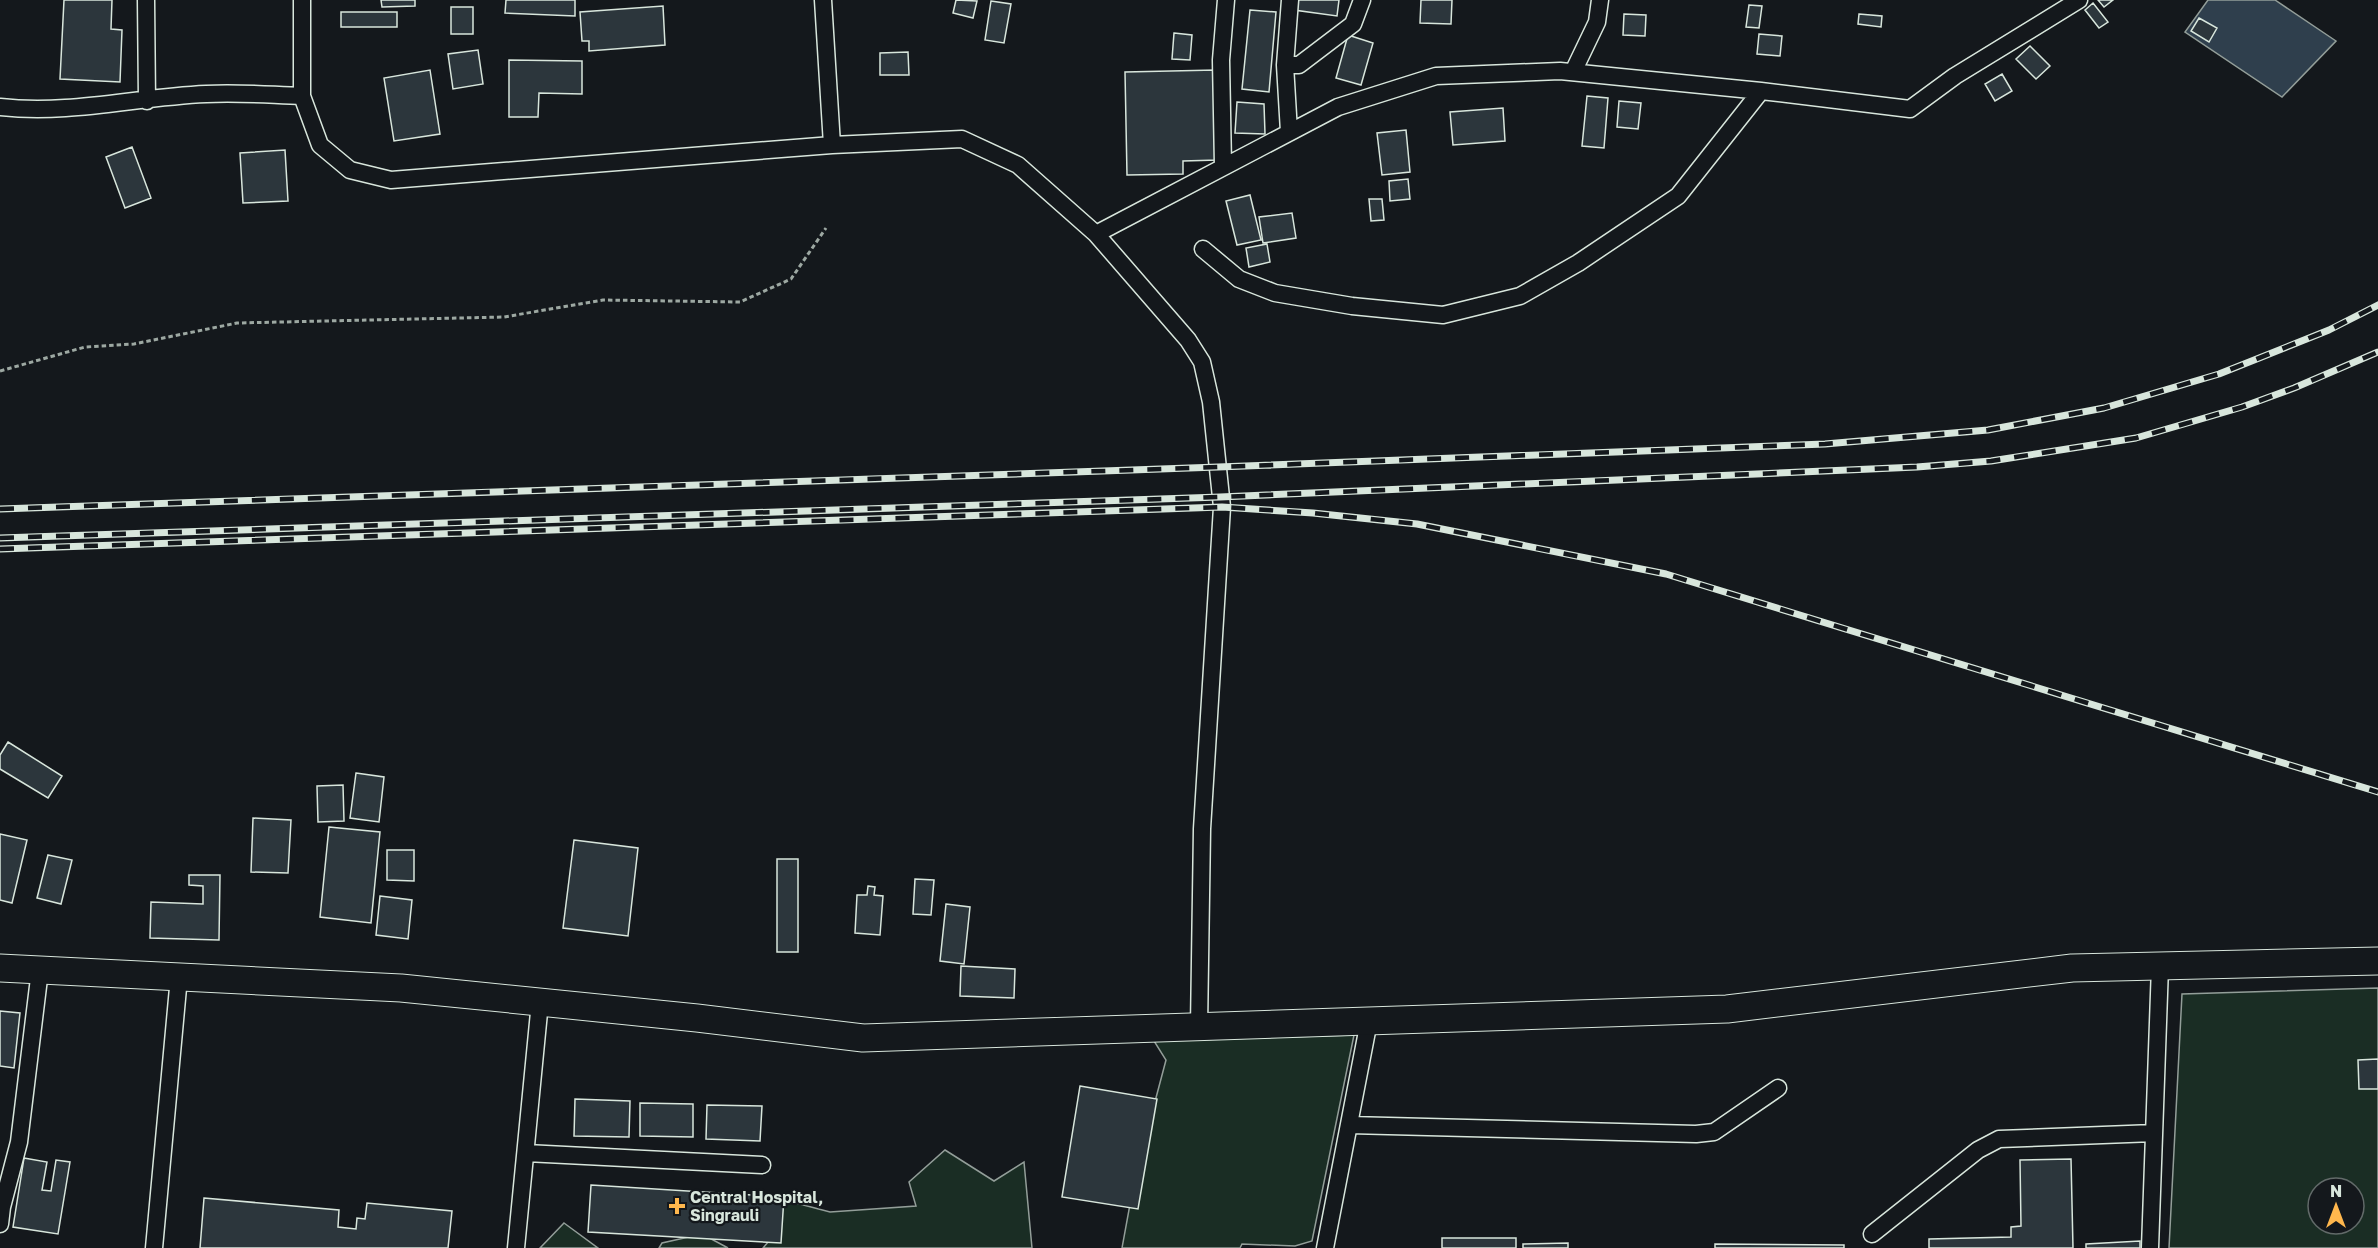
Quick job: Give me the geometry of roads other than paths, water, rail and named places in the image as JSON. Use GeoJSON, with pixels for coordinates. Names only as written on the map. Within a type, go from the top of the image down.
{"type":"FeatureCollection","features":[{"type":"Feature","properties":{"kind":"main road"},"geometry":{"type":"LineString","coordinates":[[0,968],[401,988],[697,1018],[863,1038],[1727,1009],[2072,968],[2378,961]]}},
{"type":"Feature","properties":{"kind":"street"},"geometry":{"type":"LineString","coordinates":[[146,0],[147,101]]}},
{"type":"Feature","properties":{"kind":"street"},"geometry":{"type":"LineString","coordinates":[[302,0],[302,96],[320,145],[350,170],[391,180],[832,145],[962,139],[1018,165],[1096,234],[1188,340],[1202,362],[1210,402],[1222,507],[1202,829],[1199,1027]]}},
{"type":"Feature","properties":{"kind":"street"},"geometry":{"type":"LineString","coordinates":[[823,0],[832,145]]}},
{"type":"Feature","properties":{"kind":"street"},"geometry":{"type":"LineString","coordinates":[[1223,166],[1221,60],[1226,0]]}},
{"type":"Feature","properties":{"kind":"street"},"geometry":{"type":"LineString","coordinates":[[1289,132],[1285,65],[1290,0]]}},
{"type":"Feature","properties":{"kind":"street"},"geometry":{"type":"LineString","coordinates":[[1285,65],[1299,65],[1353,24],[1362,0]]}},
{"type":"Feature","properties":{"kind":"street"},"geometry":{"type":"LineString","coordinates":[[1573,72],[1597,22],[1600,0]]}},
{"type":"Feature","properties":{"kind":"street"},"geometry":{"type":"LineString","coordinates":[[1096,234],[1338,107],[1436,76],[1573,72],[1910,109],[1955,76],[2079,0]]}},
{"type":"Feature","properties":{"kind":"street"},"geometry":{"type":"LineString","coordinates":[[1203,249],[1239,279],[1275,293],[1352,306],[1443,315],[1520,296],[1578,263],[1678,196],[1761,91]]}},
{"type":"Feature","properties":{"kind":"street"},"geometry":{"type":"LineString","coordinates":[[0,106],[28,110],[73,109],[206,94],[302,96]]}},
{"type":"Feature","properties":{"kind":"street"},"geometry":{"type":"LineString","coordinates":[[2150,1248],[2160,966]]}},
{"type":"Feature","properties":{"kind":"street"},"geometry":{"type":"LineString","coordinates":[[0,1224],[18,1142],[40,970]]}},
{"type":"Feature","properties":{"kind":"street"},"geometry":{"type":"LineString","coordinates":[[154,1248],[179,977]]}},
{"type":"Feature","properties":{"kind":"street"},"geometry":{"type":"LineString","coordinates":[[516,1248],[540,1002]]}},
{"type":"Feature","properties":{"kind":"street"},"geometry":{"type":"LineString","coordinates":[[1325,1248],[1370,1021]]}},
{"type":"Feature","properties":{"kind":"street"},"geometry":{"type":"LineString","coordinates":[[1349,1125],[1696,1134],[1714,1132],[1778,1088]]}},
{"type":"Feature","properties":{"kind":"street"},"geometry":{"type":"LineString","coordinates":[[1872,1234],[1978,1150],[1999,1139],[2154,1133]]}},
{"type":"Feature","properties":{"kind":"street"},"geometry":{"type":"LineString","coordinates":[[526,1153],[762,1165]]}},
{"type":"Feature","properties":{"kind":"water"},"geometry":{"type":"Polygon","coordinates":[[[2208,0],[2275,0],[2336,41],[2282,97],[2185,32],[2208,0]]]}},
{"type":"Feature","properties":{"kind":"railway"},"geometry":{"type":"LineString","coordinates":[[0,509],[1825,444],[1988,430],[2104,408],[2219,374],[2329,330],[2378,305]]}},
{"type":"Feature","properties":{"kind":"railway"},"geometry":{"type":"LineString","coordinates":[[0,538],[1220,497],[1917,467],[1991,461],[2136,438],[2242,407],[2294,388],[2378,352]]}},
{"type":"Feature","properties":{"kind":"railway"},"geometry":{"type":"LineString","coordinates":[[0,549],[1222,507],[1313,513],[1417,524],[1666,574],[2378,792]]}},
{"type":"Feature","properties":{"kind":"place","name":"Central Hospital, Singrauli"},"geometry":{"type":"Point","coordinates":[677,1206]}}]}
